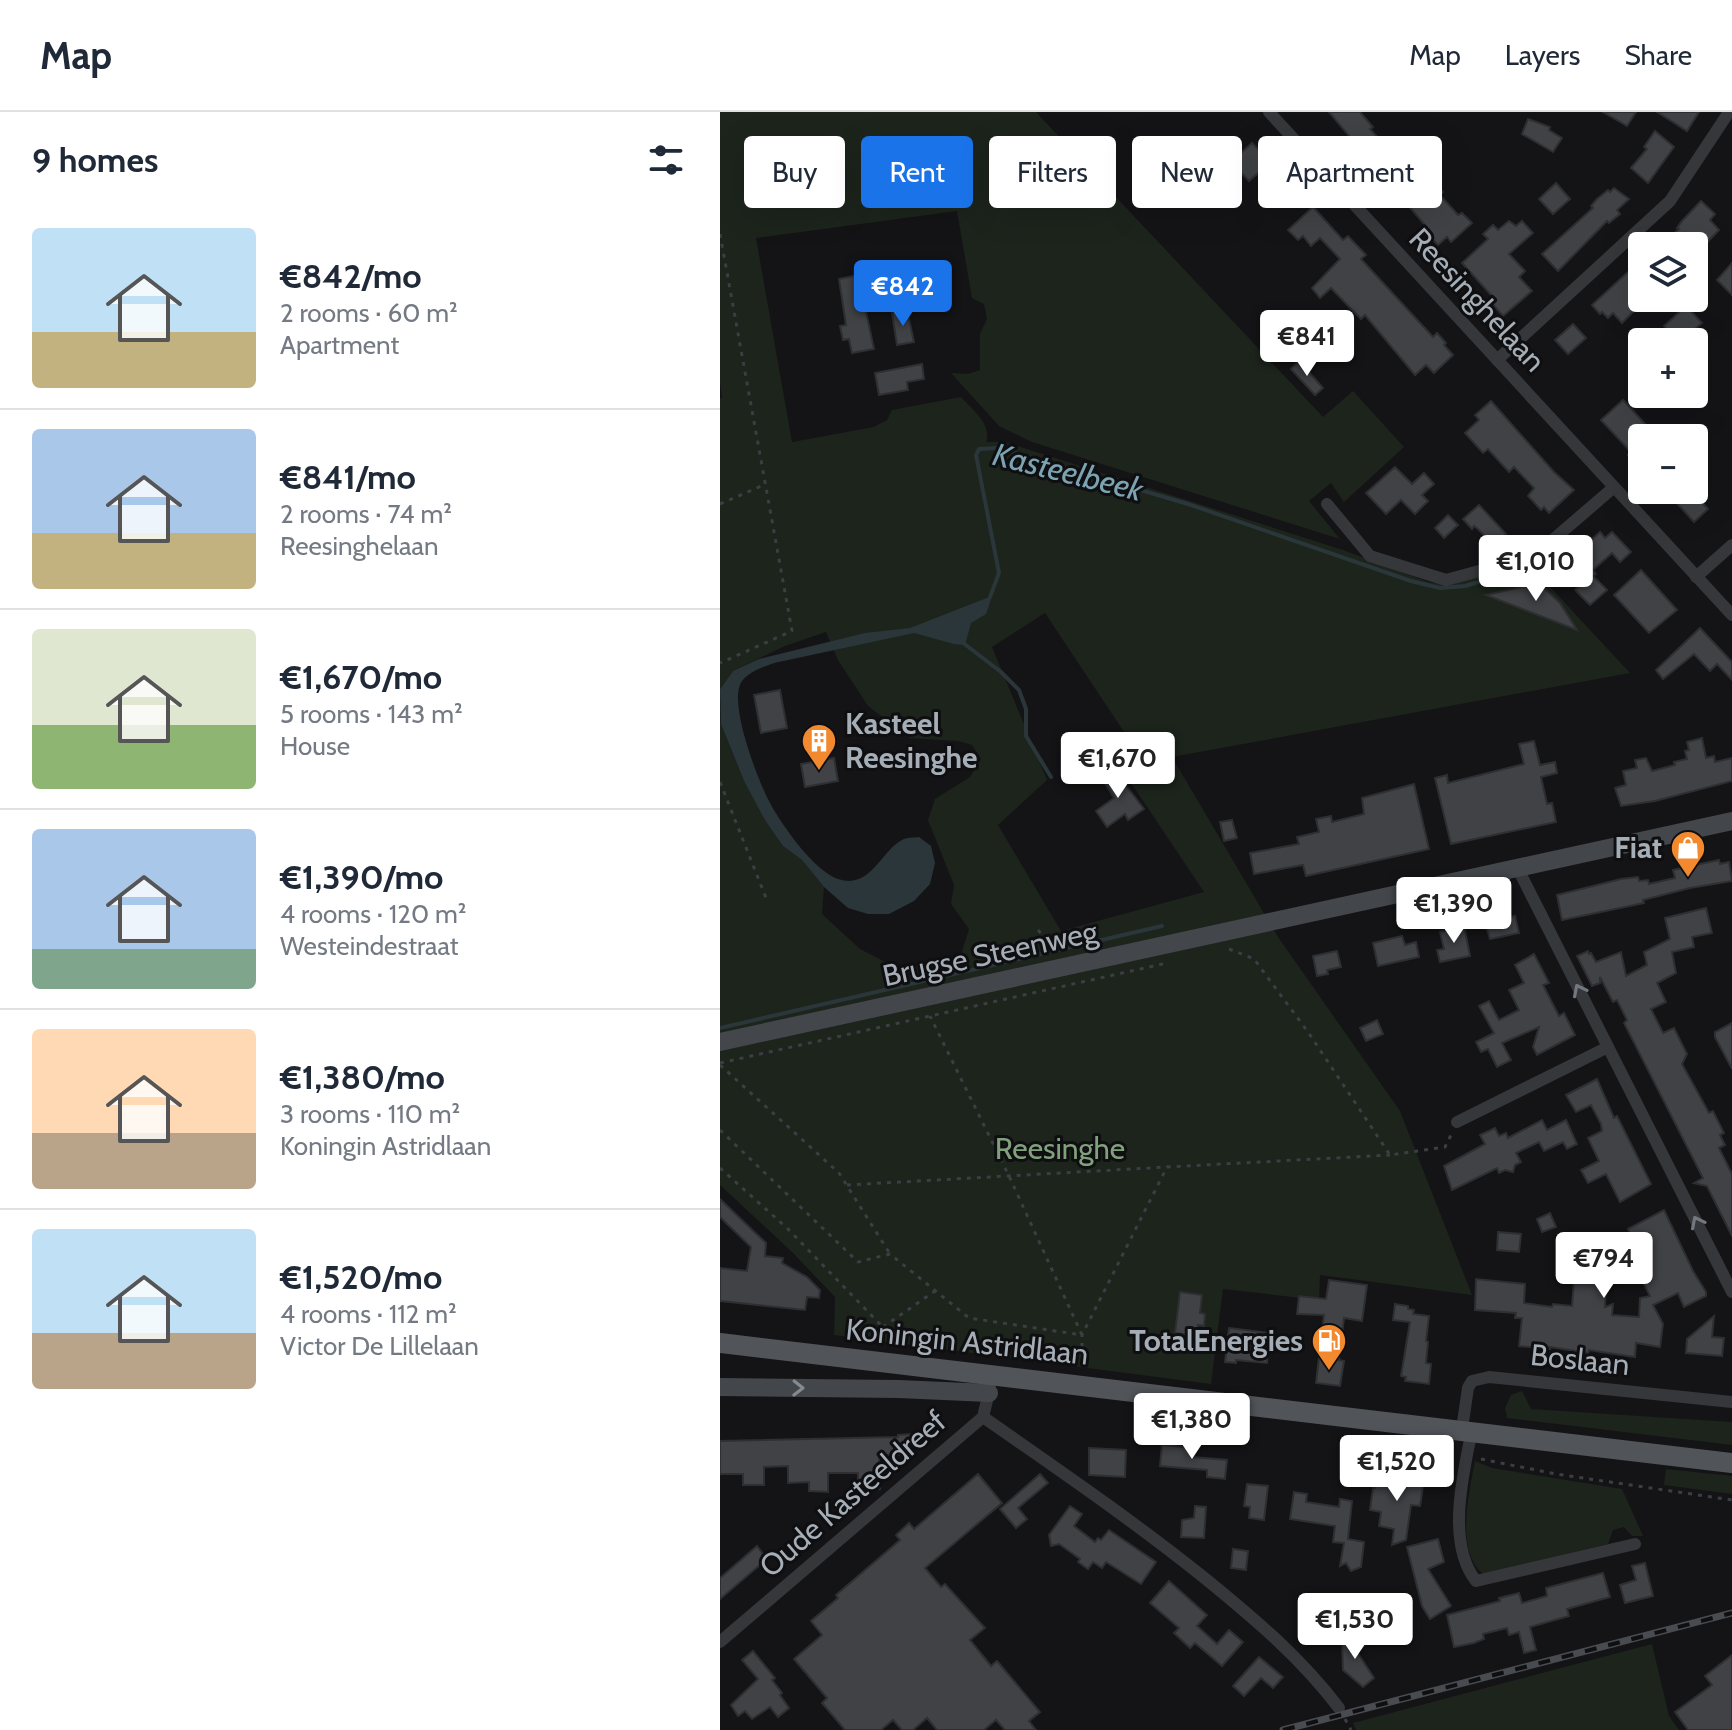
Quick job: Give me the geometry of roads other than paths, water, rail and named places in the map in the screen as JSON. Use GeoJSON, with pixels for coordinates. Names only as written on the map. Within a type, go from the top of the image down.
{"type":"FeatureCollection","features":[{"type":"Feature","properties":{"kind":"main road","name":"Koningin Astridlaan"},"geometry":{"type":"LineString","coordinates":[[720,1343],[922,1368],[991,1385],[1082,1385],[1732,1463]]}},
{"type":"Feature","properties":{"kind":"street","name":"Reesinghelaan"},"geometry":{"type":"LineString","coordinates":[[1269,112],[1732,615]]}},
{"type":"Feature","properties":{"kind":"street"},"geometry":{"type":"LineString","coordinates":[[1497,360],[1670,201],[1729,112]]}},
{"type":"Feature","properties":{"kind":"street"},"geometry":{"type":"LineString","coordinates":[[1327,504],[1370,556],[1446,580],[1534,556],[1613,488]]}},
{"type":"Feature","properties":{"kind":"street"},"geometry":{"type":"LineString","coordinates":[[1696,577],[1732,545]]}},
{"type":"Feature","properties":{"kind":"street","name":"Brugse Steenweg"},"geometry":{"type":"LineString","coordinates":[[720,1042],[1732,821]]}},
{"type":"Feature","properties":{"kind":"street"},"geometry":{"type":"LineString","coordinates":[[1517,867],[1732,1292]]}},
{"type":"Feature","properties":{"kind":"street"},"geometry":{"type":"LineString","coordinates":[[1457,1122],[1608,1047]]}},
{"type":"Feature","properties":{"kind":"street","name":"Boslaan"},"geometry":{"type":"LineString","coordinates":[[1467,1430],[1468,1388],[1472,1381],[1489,1377],[1732,1402]]}},
{"type":"Feature","properties":{"kind":"street","name":"Koningin Astridlaan"},"geometry":{"type":"LineString","coordinates":[[720,1387],[899,1389],[991,1385]]}},
{"type":"Feature","properties":{"kind":"street","name":"Oude Kasteeldreef"},"geometry":{"type":"LineString","coordinates":[[720,1642],[983,1417],[991,1385]]}},
{"type":"Feature","properties":{"kind":"street","name":"Oude Kasteeldreef"},"geometry":{"type":"LineString","coordinates":[[983,1417],[1151,1535],[1259,1623],[1294,1654],[1339,1708]]}},
{"type":"Feature","properties":{"kind":"street"},"geometry":{"type":"LineString","coordinates":[[1467,1430],[1467,1455],[1457,1519],[1469,1572],[1476,1581],[1635,1544]]}},
{"type":"Feature","properties":{"kind":"waterway","name":"Kasteelbeek"},"geometry":{"type":"LineString","coordinates":[[990,597],[999,573],[976,455],[979,449],[998,448],[1188,504],[1411,581],[1440,588],[1465,586],[1544,563]]}},
{"type":"Feature","properties":{"kind":"waterway","name":"Kasteelbeek"},"geometry":{"type":"LineString","coordinates":[[962,642],[1019,690],[1026,709],[1026,736],[1051,777]]}},
{"type":"Feature","properties":{"kind":"waterway","name":"Kasteelbeek"},"geometry":{"type":"LineString","coordinates":[[720,1028],[1162,926]]}},
{"type":"Feature","properties":{"kind":"railway"},"geometry":{"type":"LineString","coordinates":[[1283,1730],[1732,1613]]}},
{"type":"Feature","properties":{"kind":"place","name":"Kasteel Reesinghe"},"geometry":{"type":"Point","coordinates":[819,772]}},
{"type":"Feature","properties":{"kind":"place","name":"Fiat"},"geometry":{"type":"Point","coordinates":[1688,879]}},
{"type":"Feature","properties":{"kind":"place","name":"TotalEnergies"},"geometry":{"type":"Point","coordinates":[1329,1372]}},
{"type":"Feature","properties":{"kind":"park label","name":"Reesinghe"},"geometry":{"type":"Point","coordinates":[1060,1149]}}]}
